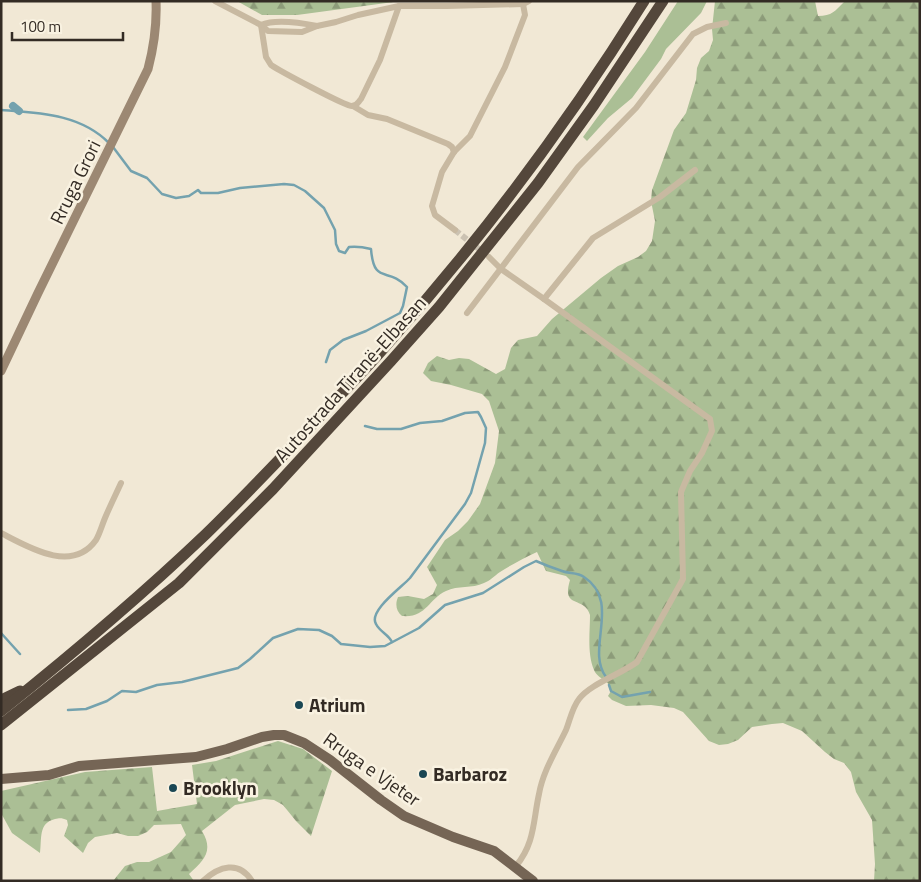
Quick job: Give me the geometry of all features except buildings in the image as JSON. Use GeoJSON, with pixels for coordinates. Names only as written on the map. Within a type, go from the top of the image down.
{"type":"FeatureCollection","features":[{"type":"Feature","properties":{"kind":"highway","name":"Autostrada Tiranë-Elbasan"},"geometry":{"type":"LineString","coordinates":[[1,711],[204,536],[250,491],[383,350],[429,296],[526,172],[582,95],[644,1]]}},
{"type":"Feature","properties":{"kind":"highway","name":"Autostrada Tiranë-Elbasan"},"geometry":{"type":"LineString","coordinates":[[1,725],[178,583],[273,489],[352,404],[439,308],[526,199],[594,105],[663,1]]}},
{"type":"Feature","properties":{"kind":"highway"},"geometry":{"type":"LineString","coordinates":[[1,700],[20,690],[31,687]]}},
{"type":"Feature","properties":{"kind":"main road","name":"Rruga Grori"},"geometry":{"type":"LineString","coordinates":[[1,371],[148,69],[157,20],[156,1]]}},
{"type":"Feature","properties":{"kind":"main road","name":"Rruga e Vjeter"},"geometry":{"type":"LineString","coordinates":[[1,779],[49,775],[79,766],[196,757],[262,737],[284,735],[304,743],[330,760],[404,816],[453,837],[494,851],[534,881]]}},
{"type":"Feature","properties":{"kind":"street"},"geometry":{"type":"LineString","coordinates":[[216,1],[261,25],[268,31],[302,32],[383,8],[526,2],[525,15],[505,67],[470,136],[454,152],[442,172],[432,206],[435,215],[455,230]]}},
{"type":"Feature","properties":{"kind":"street"},"geometry":{"type":"LineString","coordinates":[[353,106],[361,99],[380,60],[399,6]]}},
{"type":"Feature","properties":{"kind":"street"},"geometry":{"type":"LineString","coordinates":[[467,313],[578,167],[636,108],[693,34],[707,27],[726,23]]}},
{"type":"Feature","properties":{"kind":"street"},"geometry":{"type":"LineString","coordinates":[[261,25],[266,57],[271,65],[339,102],[353,106],[368,115],[406,126],[448,144],[454,152]]}},
{"type":"Feature","properties":{"kind":"street"},"geometry":{"type":"LineString","coordinates":[[544,299],[593,238],[660,197],[695,170]]}},
{"type":"Feature","properties":{"kind":"street"},"geometry":{"type":"LineString","coordinates":[[488,257],[501,269],[710,419],[712,431],[681,492],[683,579],[637,662],[588,690],[579,698],[567,728],[543,777],[527,850],[516,866]]}},
{"type":"Feature","properties":{"kind":"street"},"geometry":{"type":"LineString","coordinates":[[1,533],[39,552],[68,557],[76,554],[96,539],[121,483]]}},
{"type":"Feature","properties":{"kind":"street"},"geometry":{"type":"LineString","coordinates":[[204,881],[216,870],[225,867],[242,870],[249,875],[252,881]]}},
{"type":"Feature","properties":{"kind":"green space"},"geometry":{"type":"Polygon","coordinates":[[[237,1],[401,1],[297,15],[262,15],[237,1]]]}},
{"type":"Feature","properties":{"kind":"green space"},"geometry":{"type":"Polygon","coordinates":[[[678,1],[707,1],[701,13],[666,49],[661,59],[632,98],[608,118],[587,141],[583,137],[645,52],[678,1]]]}},
{"type":"Feature","properties":{"kind":"green space"},"geometry":{"type":"Polygon","coordinates":[[[715,1],[815,1],[818,16],[823,16],[836,10],[845,1],[920,1],[920,881],[874,881],[875,864],[872,820],[856,792],[851,772],[844,763],[834,759],[802,731],[783,723],[752,727],[738,740],[719,745],[709,741],[683,712],[674,708],[651,705],[626,706],[612,700],[608,696],[611,688],[596,674],[590,657],[590,615],[587,609],[568,595],[570,580],[566,576],[546,571],[537,552],[522,559],[486,582],[475,586],[455,588],[440,594],[417,614],[402,616],[398,612],[398,597],[408,596],[424,599],[433,594],[437,585],[427,567],[445,540],[468,521],[480,504],[495,463],[499,431],[489,401],[482,394],[431,381],[423,373],[428,363],[437,356],[449,360],[469,359],[496,374],[505,369],[511,348],[518,340],[537,336],[552,319],[601,278],[618,266],[638,257],[646,251],[652,241],[655,221],[651,201],[652,190],[674,130],[686,113],[701,58],[709,51],[713,40],[712,29],[715,1]]]}},
{"type":"Feature","properties":{"kind":"green space"},"geometry":{"type":"Polygon","coordinates":[[[278,741],[303,749],[332,771],[311,836],[283,805],[274,800],[264,799],[235,805],[202,831],[206,838],[207,850],[203,860],[189,874],[194,881],[113,881],[125,866],[137,862],[149,862],[171,852],[186,835],[181,824],[154,825],[147,832],[138,836],[117,833],[95,837],[88,843],[83,853],[64,836],[68,825],[67,820],[55,819],[43,828],[40,853],[12,833],[1,813],[1,791],[85,772],[152,767],[157,811],[197,804],[192,765],[216,761],[278,741]]]}},
{"type":"Feature","properties":{"kind":"waterway"},"geometry":{"type":"LineString","coordinates":[[13,106],[19,111]]}},
{"type":"Feature","properties":{"kind":"waterway"},"geometry":{"type":"LineString","coordinates":[[1,110],[59,117],[85,126],[98,133],[109,143]]}},
{"type":"Feature","properties":{"kind":"waterway"},"geometry":{"type":"LineString","coordinates":[[113,147],[131,171],[147,178],[162,194],[176,198],[189,196],[198,190],[201,193],[218,193],[240,188],[284,184],[294,185],[305,191],[324,208],[335,230],[336,244],[339,251],[345,253],[349,247],[371,249],[375,268],[383,274],[394,277],[407,287],[403,306],[400,313],[366,331],[343,340],[330,350],[326,362]]}},
{"type":"Feature","properties":{"kind":"waterway"},"geometry":{"type":"LineString","coordinates":[[365,426],[377,429],[401,429],[420,423],[442,421],[465,413],[478,412],[486,428],[485,443],[471,493],[465,504],[410,578],[381,606],[377,613],[376,624],[392,642]]}},
{"type":"Feature","properties":{"kind":"waterway"},"geometry":{"type":"LineString","coordinates":[[68,710],[86,709],[107,701],[122,691],[136,692],[157,685],[182,682],[238,668],[273,638],[298,629],[319,630],[332,636],[341,644],[370,647],[385,646],[419,628],[445,605],[483,593],[536,561],[565,572],[581,575],[595,587],[601,599],[599,653],[601,666],[606,677]]}},
{"type":"Feature","properties":{"kind":"waterway"},"geometry":{"type":"LineString","coordinates":[[1,633],[20,654]]}},
{"type":"Feature","properties":{"kind":"waterway"},"geometry":{"type":"LineString","coordinates":[[609,685],[611,691],[622,697],[650,692]]}},
{"type":"Feature","properties":{"kind":"tunnel"},"geometry":{"type":"LineString","coordinates":[[455,230],[484,253]]}},
{"type":"Feature","properties":{"kind":"place","name":"Atrium"},"geometry":{"type":"Point","coordinates":[299,705]}},
{"type":"Feature","properties":{"kind":"place","name":"Barbaroz"},"geometry":{"type":"Point","coordinates":[423,774]}},
{"type":"Feature","properties":{"kind":"place","name":"Brooklyn"},"geometry":{"type":"Point","coordinates":[173,788]}}]}
